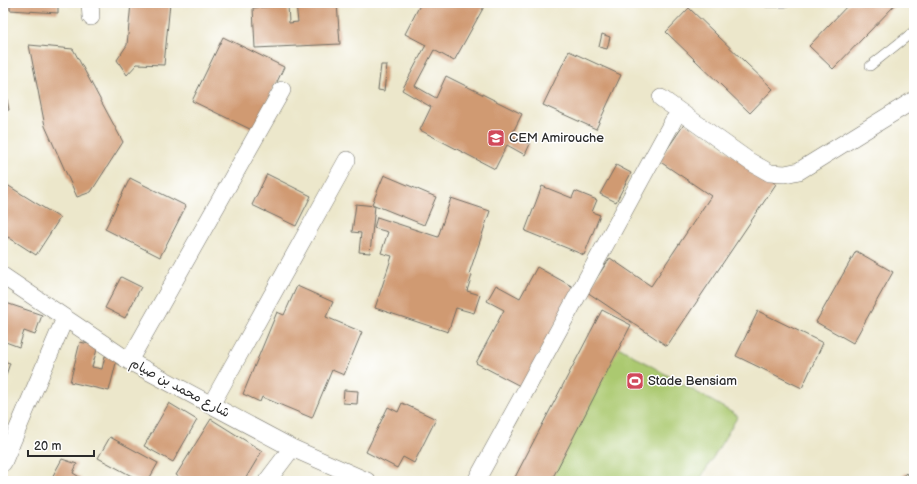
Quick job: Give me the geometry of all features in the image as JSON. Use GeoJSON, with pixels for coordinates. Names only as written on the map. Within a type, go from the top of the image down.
{"type":"FeatureCollection","features":[{"type":"Feature","properties":{"kind":"street"},"geometry":{"type":"LineString","coordinates":[[129,361],[282,90]]}},
{"type":"Feature","properties":{"kind":"street"},"geometry":{"type":"LineString","coordinates":[[661,98],[749,161],[770,173],[785,174],[798,171],[914,100]]}},
{"type":"Feature","properties":{"kind":"street"},"geometry":{"type":"LineString","coordinates":[[476,481],[673,121]]}},
{"type":"Feature","properties":{"kind":"street"},"geometry":{"type":"LineString","coordinates":[[211,405],[347,160]]}},
{"type":"Feature","properties":{"kind":"street","name":"شارع محمد بن صيام"},"geometry":{"type":"LineString","coordinates":[[3,276],[129,361],[292,448],[367,481]]}},
{"type":"Feature","properties":{"kind":"street"},"geometry":{"type":"LineString","coordinates":[[3,463],[65,318]]}},
{"type":"Feature","properties":{"kind":"street"},"geometry":{"type":"LineString","coordinates":[[267,481],[292,448]]}},
{"type":"Feature","properties":{"kind":"lane"},"geometry":{"type":"LineString","coordinates":[[768,3],[784,3]]}},
{"type":"Feature","properties":{"kind":"lane"},"geometry":{"type":"LineString","coordinates":[[870,66],[914,31]]}},
{"type":"Feature","properties":{"kind":"green space","name":"Stade Bensiam"},"geometry":{"type":"Polygon","coordinates":[[[615,345],[738,416],[699,481],[535,481],[615,345]]]}},
{"type":"Feature","properties":{"kind":"building"},"geometry":{"type":"Polygon","coordinates":[[[10,3],[58,3],[58,13],[10,10],[10,3]]]}},
{"type":"Feature","properties":{"kind":"building"},"geometry":{"type":"Polygon","coordinates":[[[131,3],[170,3],[164,65],[137,64],[127,75],[117,60],[127,45],[131,3]]]}},
{"type":"Feature","properties":{"kind":"building"},"geometry":{"type":"Polygon","coordinates":[[[337,3],[340,44],[255,48],[253,8],[288,5],[289,23],[298,22],[296,5],[337,3]]]}},
{"type":"Feature","properties":{"kind":"building"},"geometry":{"type":"Polygon","coordinates":[[[421,3],[486,3],[454,61],[434,50],[415,86],[436,98],[446,76],[522,114],[511,136],[530,144],[525,155],[507,145],[495,169],[420,130],[431,107],[402,90],[426,45],[405,34],[421,3]]]}},
{"type":"Feature","properties":{"kind":"building"},"geometry":{"type":"Polygon","coordinates":[[[850,3],[897,3],[833,69],[809,46],[850,3]]]}},
{"type":"Feature","properties":{"kind":"building"},"geometry":{"type":"Polygon","coordinates":[[[689,8],[773,89],[750,113],[666,32],[689,8]]]}},
{"type":"Feature","properties":{"kind":"building"},"geometry":{"type":"Polygon","coordinates":[[[602,34],[610,37],[607,49],[599,47],[602,34]]]}},
{"type":"Feature","properties":{"kind":"building"},"geometry":{"type":"Polygon","coordinates":[[[223,37],[284,67],[254,131],[192,101],[223,37]]]}},
{"type":"Feature","properties":{"kind":"building"},"geometry":{"type":"Polygon","coordinates":[[[29,45],[73,49],[123,142],[91,192],[77,197],[45,126],[29,45]]]}},
{"type":"Feature","properties":{"kind":"building"},"geometry":{"type":"Polygon","coordinates":[[[569,51],[621,75],[596,129],[543,105],[569,51]]]}},
{"type":"Feature","properties":{"kind":"building"},"geometry":{"type":"Polygon","coordinates":[[[381,65],[387,65],[384,91],[378,90],[381,65]]]}},
{"type":"Feature","properties":{"kind":"building"},"geometry":{"type":"Polygon","coordinates":[[[3,79],[9,110],[3,111],[3,79]]]}},
{"type":"Feature","properties":{"kind":"building"},"geometry":{"type":"Polygon","coordinates":[[[685,123],[776,184],[667,346],[587,292],[610,258],[651,286],[711,196],[659,161],[685,123]]]}},
{"type":"Feature","properties":{"kind":"building"},"geometry":{"type":"Polygon","coordinates":[[[616,165],[631,173],[616,202],[600,194],[616,165]]]}},
{"type":"Feature","properties":{"kind":"building"},"geometry":{"type":"Polygon","coordinates":[[[267,174],[311,196],[296,226],[252,205],[267,174]]]}},
{"type":"Feature","properties":{"kind":"building"},"geometry":{"type":"Polygon","coordinates":[[[384,175],[436,197],[424,225],[372,204],[384,175]]]}},
{"type":"Feature","properties":{"kind":"building"},"geometry":{"type":"Polygon","coordinates":[[[130,178],[186,206],[160,257],[105,229],[130,178]]]}},
{"type":"Feature","properties":{"kind":"building"},"geometry":{"type":"Polygon","coordinates":[[[4,183],[60,218],[36,255],[8,237],[3,245],[4,183]]]}},
{"type":"Feature","properties":{"kind":"building"},"geometry":{"type":"Polygon","coordinates":[[[542,186],[572,198],[575,191],[597,200],[592,212],[600,215],[584,255],[525,231],[542,186]]]}},
{"type":"Feature","properties":{"kind":"building"},"geometry":{"type":"Polygon","coordinates":[[[451,198],[490,211],[469,274],[472,275],[467,291],[480,295],[474,313],[456,308],[448,332],[375,308],[392,256],[381,253],[388,232],[374,228],[377,217],[438,237],[451,198]]]}},
{"type":"Feature","properties":{"kind":"building"},"geometry":{"type":"Polygon","coordinates":[[[356,204],[375,206],[370,253],[359,252],[361,233],[352,232],[356,204]]]}},
{"type":"Feature","properties":{"kind":"building"},"geometry":{"type":"Polygon","coordinates":[[[856,251],[893,272],[853,343],[816,322],[856,251]]]}},
{"type":"Feature","properties":{"kind":"building"},"geometry":{"type":"Polygon","coordinates":[[[537,267],[575,288],[522,387],[476,363],[504,310],[487,301],[496,285],[520,298],[537,267]]]}},
{"type":"Feature","properties":{"kind":"building"},"geometry":{"type":"Polygon","coordinates":[[[121,277],[141,287],[125,318],[105,308],[121,277]]]}},
{"type":"Feature","properties":{"kind":"building"},"geometry":{"type":"Polygon","coordinates":[[[297,286],[333,302],[326,317],[362,332],[344,375],[332,370],[312,418],[262,397],[260,402],[243,394],[277,312],[284,315],[297,286]]]}},
{"type":"Feature","properties":{"kind":"building"},"geometry":{"type":"Polygon","coordinates":[[[3,302],[42,315],[35,335],[24,331],[19,347],[3,341],[3,302]]]}},
{"type":"Feature","properties":{"kind":"building"},"geometry":{"type":"Polygon","coordinates":[[[602,310],[631,325],[551,481],[513,481],[602,310]]]}},
{"type":"Feature","properties":{"kind":"building"},"geometry":{"type":"Polygon","coordinates":[[[758,311],[823,343],[802,388],[736,356],[758,311]]]}},
{"type":"Feature","properties":{"kind":"building"},"geometry":{"type":"Polygon","coordinates":[[[80,342],[98,346],[92,367],[102,369],[105,356],[117,359],[109,391],[70,382],[80,342]]]}},
{"type":"Feature","properties":{"kind":"building"},"geometry":{"type":"Polygon","coordinates":[[[3,361],[10,363],[3,384],[3,361]]]}},
{"type":"Feature","properties":{"kind":"building"},"geometry":{"type":"Polygon","coordinates":[[[344,390],[358,391],[357,404],[343,403],[344,390]]]}},
{"type":"Feature","properties":{"kind":"building"},"geometry":{"type":"Polygon","coordinates":[[[169,403],[197,420],[173,462],[144,446],[169,403]]]}},
{"type":"Feature","properties":{"kind":"building"},"geometry":{"type":"Polygon","coordinates":[[[402,403],[436,419],[414,463],[403,457],[397,468],[366,452],[388,407],[398,412],[402,403]]]}},
{"type":"Feature","properties":{"kind":"building"},"geometry":{"type":"Polygon","coordinates":[[[211,419],[262,451],[244,481],[185,481],[176,475],[211,419]]]}},
{"type":"Feature","properties":{"kind":"building"},"geometry":{"type":"Polygon","coordinates":[[[110,437],[158,463],[148,481],[141,481],[98,458],[110,437]]]}},
{"type":"Feature","properties":{"kind":"building"},"geometry":{"type":"Polygon","coordinates":[[[62,459],[77,464],[73,473],[81,478],[79,481],[50,481],[62,459]]]}},
{"type":"Feature","properties":{"kind":"building"},"geometry":{"type":"Polygon","coordinates":[[[906,473],[913,481],[897,481],[906,473]]]}},
{"type":"Feature","properties":{"kind":"place","name":"CEM Amirouche"},"geometry":{"type":"Point","coordinates":[496,138]}},
{"type":"Feature","properties":{"kind":"place","name":"Stade Bensiam"},"geometry":{"type":"Point","coordinates":[635,381]}}]}
